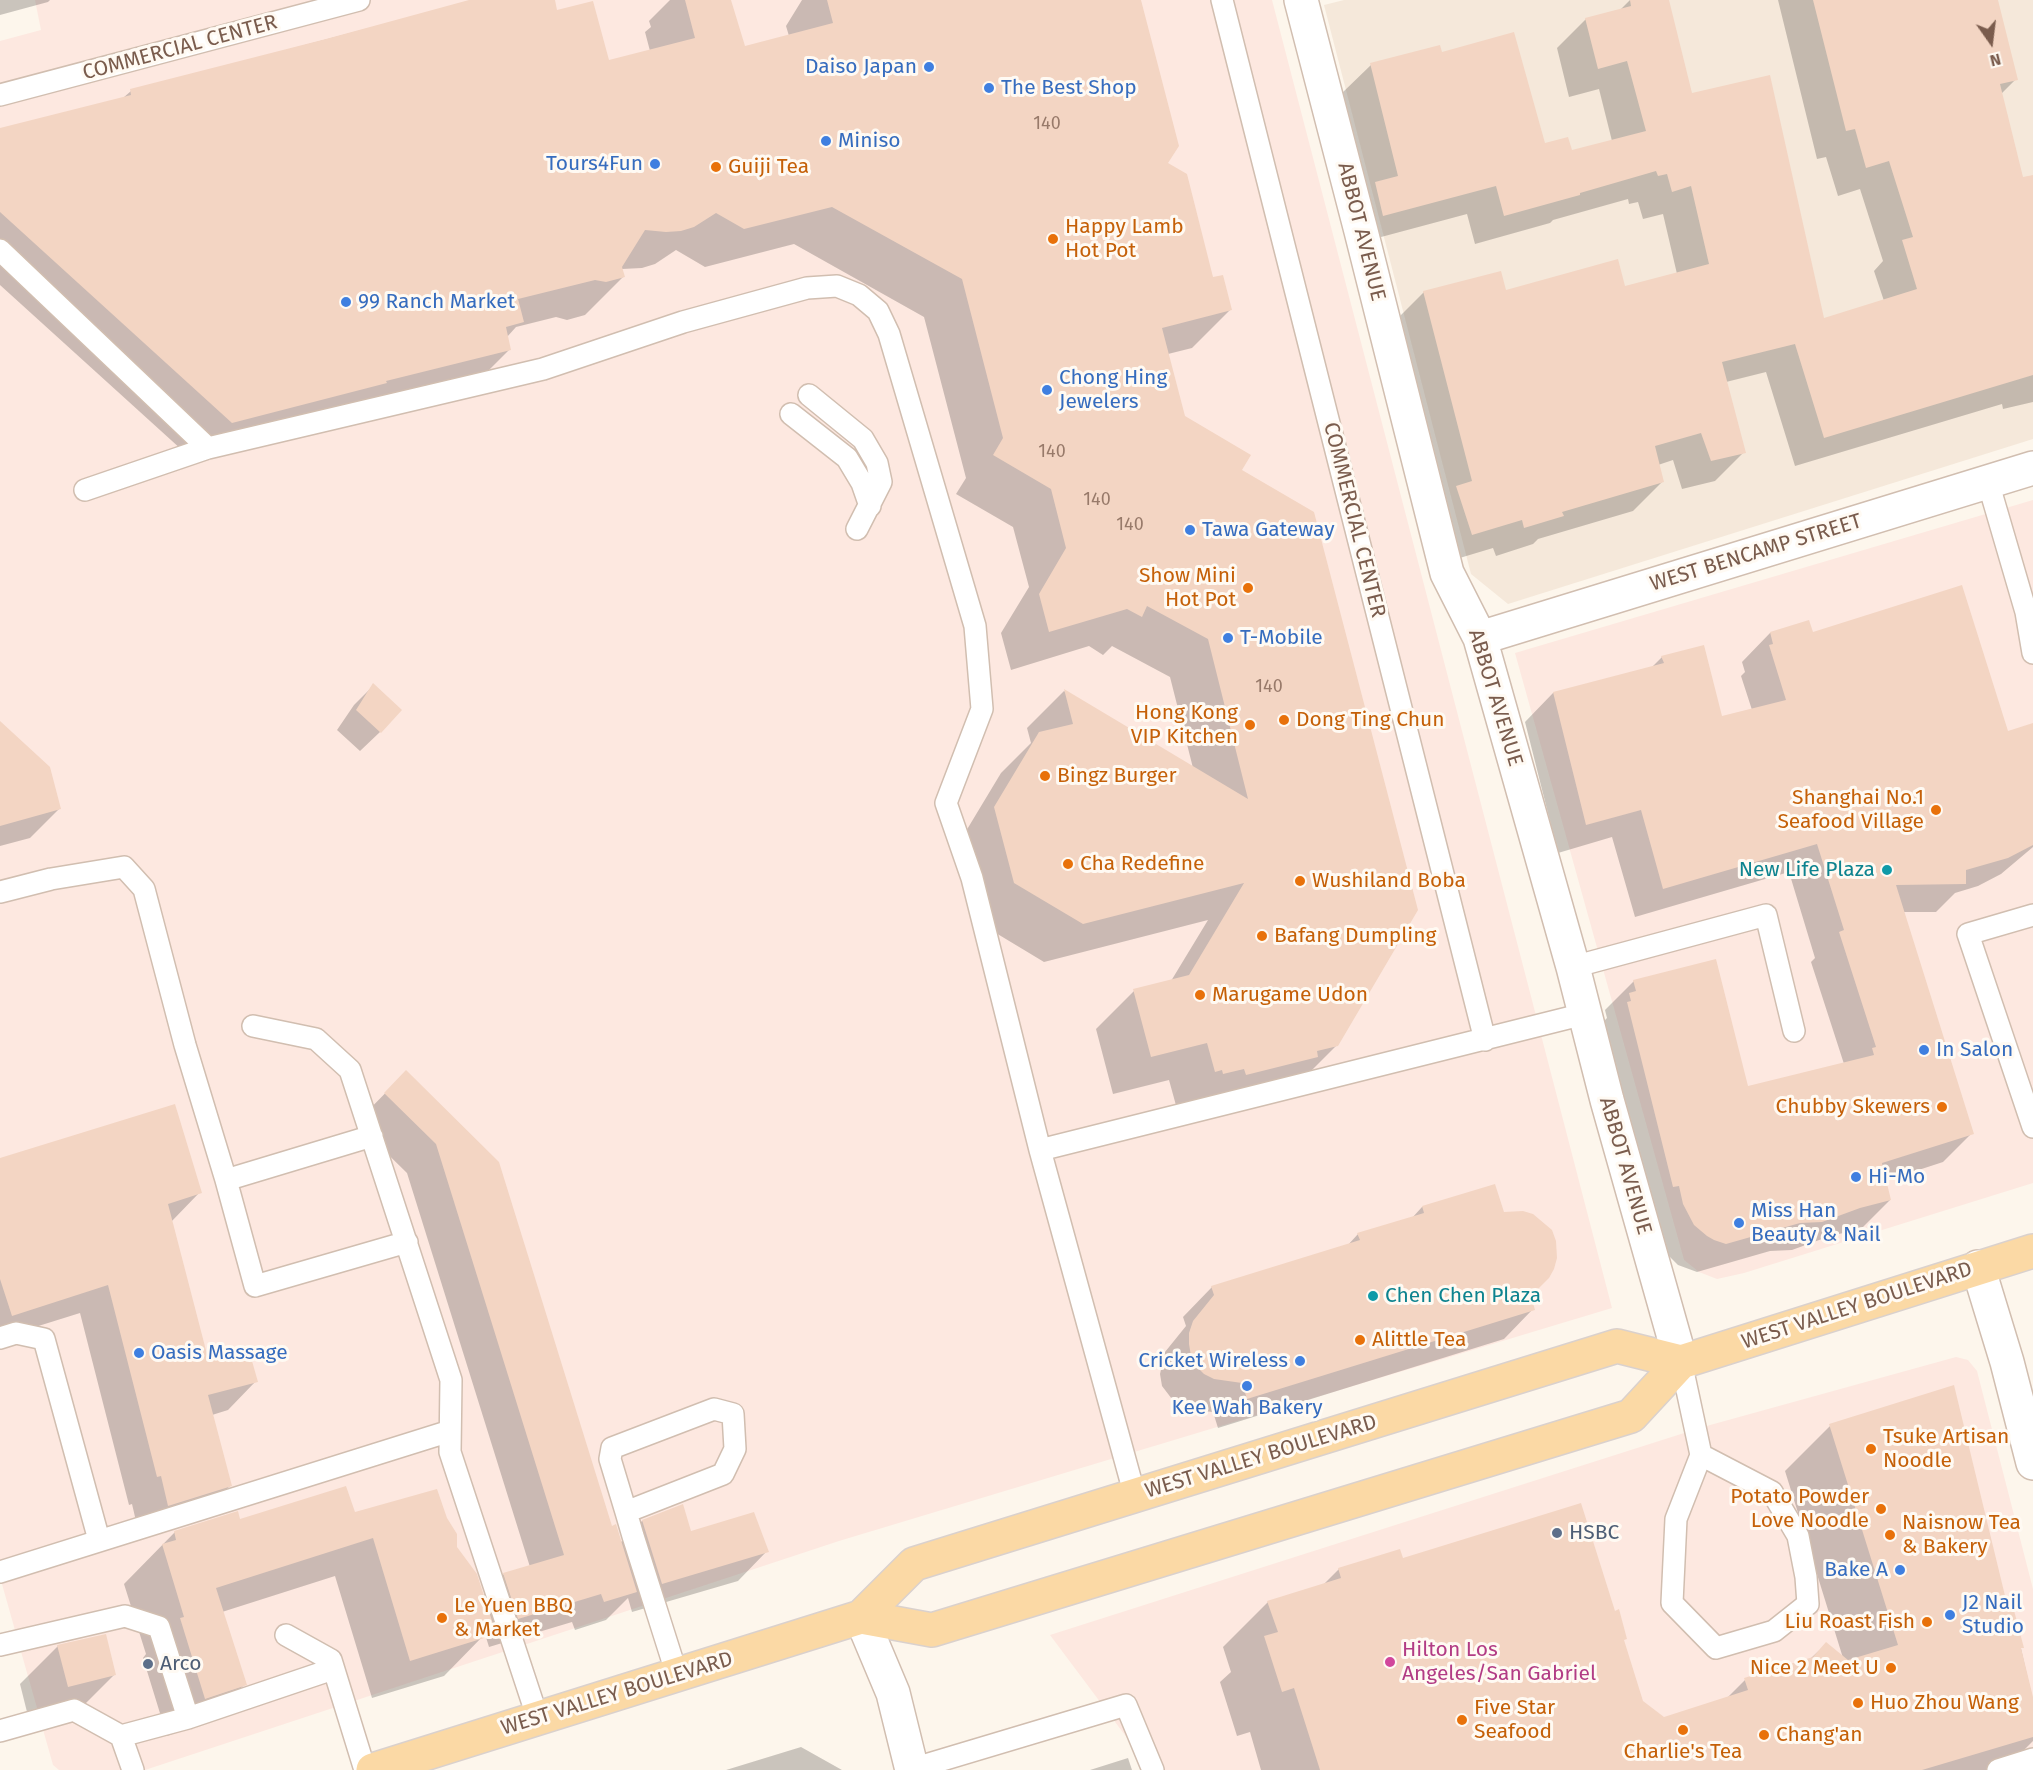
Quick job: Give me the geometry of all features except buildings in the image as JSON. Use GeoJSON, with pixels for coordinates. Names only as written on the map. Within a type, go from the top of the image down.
{"type":"FeatureCollection","features":[{"type":"Feature","properties":{"kind":"main road","name":"WEST VALLEY BOULEVARD"},"geometry":{"type":"LineString","coordinates":[[861,1617],[932,1630],[1631,1416],[1681,1362],[2033,1251]]}},
{"type":"Feature","properties":{"kind":"main road","name":"WEST VALLEY BOULEVARD"},"geometry":{"type":"LineString","coordinates":[[373,1770],[861,1617],[914,1564],[1617,1346],[1681,1362]]}},
{"type":"Feature","properties":{"kind":"street","name":"ABBOT AVENUE"},"geometry":{"type":"LineString","coordinates":[[1301,0],[1447,573],[1480,638],[1681,1362]]}},
{"type":"Feature","properties":{"kind":"street","name":"WEST BENCAMP STREET"},"geometry":{"type":"LineString","coordinates":[[1480,638],[2033,468]]}},
{"type":"Feature","properties":{"kind":"street"},"geometry":{"type":"LineString","coordinates":[[1978,1268],[2007,1362],[2033,1463]]}},
{"type":"Feature","properties":{"kind":"street"},"geometry":{"type":"LineString","coordinates":[[861,1617],[892,1693],[912,1770]]}},
{"type":"Feature","properties":{"kind":"lane","name":"COMMERCIAL CENTER"},"geometry":{"type":"LineString","coordinates":[[0,95],[359,0]]}},
{"type":"Feature","properties":{"kind":"lane","name":"COMMERCIAL CENTER"},"geometry":{"type":"LineString","coordinates":[[1222,0],[1485,1040]]}},
{"type":"Feature","properties":{"kind":"lane"},"geometry":{"type":"LineString","coordinates":[[0,250],[208,448]]}},
{"type":"Feature","properties":{"kind":"lane"},"geometry":{"type":"LineString","coordinates":[[85,490],[208,448],[543,369],[683,322],[807,288],[837,286],[859,296],[878,311],[889,333],[975,626],[982,709],[946,803],[972,878],[1040,1150],[1135,1496]]}},
{"type":"Feature","properties":{"kind":"lane"},"geometry":{"type":"LineString","coordinates":[[809,394],[863,439],[878,463],[881,482],[857,529]]}},
{"type":"Feature","properties":{"kind":"lane"},"geometry":{"type":"LineString","coordinates":[[791,414],[847,458],[862,483],[870,506]]}},
{"type":"Feature","properties":{"kind":"lane"},"geometry":{"type":"LineString","coordinates":[[1988,482],[2026,612],[2033,653]]}},
{"type":"Feature","properties":{"kind":"lane"},"geometry":{"type":"LineString","coordinates":[[0,892],[51,879],[124,867],[144,889],[185,1045],[255,1286],[407,1242]]}},
{"type":"Feature","properties":{"kind":"lane"},"geometry":{"type":"LineString","coordinates":[[1573,967],[1766,915],[1794,1031]]}},
{"type":"Feature","properties":{"kind":"lane"},"geometry":{"type":"LineString","coordinates":[[2033,915],[1968,934],[2033,1127]]}},
{"type":"Feature","properties":{"kind":"lane"},"geometry":{"type":"LineString","coordinates":[[1040,1150],[1584,1014]]}},
{"type":"Feature","properties":{"kind":"lane"},"geometry":{"type":"LineString","coordinates":[[253,1026],[316,1039],[350,1070],[451,1380],[450,1452],[538,1719]]}},
{"type":"Feature","properties":{"kind":"lane"},"geometry":{"type":"LineString","coordinates":[[226,1180],[372,1136]]}},
{"type":"Feature","properties":{"kind":"lane"},"geometry":{"type":"LineString","coordinates":[[0,1338],[16,1333],[44,1339],[99,1540]]}},
{"type":"Feature","properties":{"kind":"lane"},"geometry":{"type":"LineString","coordinates":[[1681,1362],[1701,1455],[1676,1519],[1672,1603],[1716,1648],[1774,1631],[1791,1618],[1808,1604],[1806,1577],[1798,1536],[1772,1492],[1701,1455]]}},
{"type":"Feature","properties":{"kind":"lane"},"geometry":{"type":"LineString","coordinates":[[626,1512],[723,1474],[735,1449],[733,1414],[714,1409],[612,1448],[610,1459],[626,1512],[676,1675]]}},
{"type":"Feature","properties":{"kind":"lane"},"geometry":{"type":"LineString","coordinates":[[0,1572],[450,1431]]}},
{"type":"Feature","properties":{"kind":"lane"},"geometry":{"type":"LineString","coordinates":[[0,1645],[125,1616],[159,1627],[188,1718]]}},
{"type":"Feature","properties":{"kind":"lane"},"geometry":{"type":"LineString","coordinates":[[286,1635],[331,1660],[365,1770]]}},
{"type":"Feature","properties":{"kind":"lane"},"geometry":{"type":"LineString","coordinates":[[121,1736],[188,1718],[333,1669]]}},
{"type":"Feature","properties":{"kind":"lane"},"geometry":{"type":"LineString","coordinates":[[912,1770],[1126,1705],[1153,1770]]}},
{"type":"Feature","properties":{"kind":"lane"},"geometry":{"type":"LineString","coordinates":[[0,1731],[74,1710],[121,1736],[133,1770]]}},
{"type":"Feature","properties":{"kind":"lane"},"geometry":{"type":"LineString","coordinates":[[1998,1770],[2033,1759]]}},
{"type":"Feature","properties":{"kind":"shaded area"},"geometry":{"type":"Polygon","coordinates":[[[35,0],[1272,0],[1612,1308],[839,1541],[145,1770],[59,1770],[53,1765],[0,1577],[0,41],[41,30],[35,0]]]}},
{"type":"Feature","properties":{"kind":"shaded area"},"geometry":{"type":"Polygon","coordinates":[[[1344,0],[2033,0],[2033,439],[1508,604],[1471,574],[1324,5],[1344,0]]]}},
{"type":"Feature","properties":{"kind":"shaded area"},"geometry":{"type":"Polygon","coordinates":[[[2033,500],[2033,1183],[1744,1273],[1717,1279],[1699,1272],[1684,1260],[1515,653],[2033,500]]]}},
{"type":"Feature","properties":{"kind":"shaded area"},"geometry":{"type":"Polygon","coordinates":[[[1956,1357],[1968,1360],[1977,1371],[2033,1589],[2033,1770],[1151,1770],[1050,1635],[1703,1427],[1956,1357]]]}},
{"type":"Feature","properties":{"kind":"place","name":"Daiso Japan"},"geometry":{"type":"Point","coordinates":[929,67]}},
{"type":"Feature","properties":{"kind":"place","name":"The Best Shop"},"geometry":{"type":"Point","coordinates":[989,88]}},
{"type":"Feature","properties":{"kind":"place","name":"Miniso"},"geometry":{"type":"Point","coordinates":[826,141]}},
{"type":"Feature","properties":{"kind":"place","name":"Tours4Fun"},"geometry":{"type":"Point","coordinates":[655,164]}},
{"type":"Feature","properties":{"kind":"place","name":"Guiji Tea"},"geometry":{"type":"Point","coordinates":[716,167]}},
{"type":"Feature","properties":{"kind":"place","name":"Happy Lamb Hot Pot"},"geometry":{"type":"Point","coordinates":[1053,239]}},
{"type":"Feature","properties":{"kind":"place","name":"99 Ranch Market"},"geometry":{"type":"Point","coordinates":[346,302]}},
{"type":"Feature","properties":{"kind":"place","name":"Chong Hing Jewelers"},"geometry":{"type":"Point","coordinates":[1047,390]}},
{"type":"Feature","properties":{"kind":"place","name":"Tawa Gateway"},"geometry":{"type":"Point","coordinates":[1190,530]}},
{"type":"Feature","properties":{"kind":"place","name":"Show Mini Hot Pot"},"geometry":{"type":"Point","coordinates":[1248,588]}},
{"type":"Feature","properties":{"kind":"place","name":"T-Mobile"},"geometry":{"type":"Point","coordinates":[1228,638]}},
{"type":"Feature","properties":{"kind":"place","name":"Dong Ting Chun"},"geometry":{"type":"Point","coordinates":[1284,720]}},
{"type":"Feature","properties":{"kind":"place","name":"Hong Kong VIP Kitchen"},"geometry":{"type":"Point","coordinates":[1250,725]}},
{"type":"Feature","properties":{"kind":"place","name":"Bingz Burger"},"geometry":{"type":"Point","coordinates":[1045,776]}},
{"type":"Feature","properties":{"kind":"place","name":"Shanghai No.1 Seafood Village"},"geometry":{"type":"Point","coordinates":[1936,810]}},
{"type":"Feature","properties":{"kind":"place","name":"Cha Redefine"},"geometry":{"type":"Point","coordinates":[1068,864]}},
{"type":"Feature","properties":{"kind":"place","name":"New Life Plaza"},"geometry":{"type":"Point","coordinates":[1887,870]}},
{"type":"Feature","properties":{"kind":"place","name":"Wushiland Boba"},"geometry":{"type":"Point","coordinates":[1300,881]}},
{"type":"Feature","properties":{"kind":"place","name":"Bafang Dumpling"},"geometry":{"type":"Point","coordinates":[1262,936]}},
{"type":"Feature","properties":{"kind":"place","name":"Marugame Udon"},"geometry":{"type":"Point","coordinates":[1200,995]}},
{"type":"Feature","properties":{"kind":"place","name":"In Salon"},"geometry":{"type":"Point","coordinates":[1924,1050]}},
{"type":"Feature","properties":{"kind":"place","name":"Chubby Skewers"},"geometry":{"type":"Point","coordinates":[1942,1107]}},
{"type":"Feature","properties":{"kind":"place","name":"Hi-Mo"},"geometry":{"type":"Point","coordinates":[1856,1177]}},
{"type":"Feature","properties":{"kind":"place","name":"Miss Han Beauty & Nail"},"geometry":{"type":"Point","coordinates":[1739,1223]}},
{"type":"Feature","properties":{"kind":"place","name":"Chen Chen Plaza"},"geometry":{"type":"Point","coordinates":[1373,1296]}},
{"type":"Feature","properties":{"kind":"place","name":"Alittle Tea"},"geometry":{"type":"Point","coordinates":[1360,1340]}},
{"type":"Feature","properties":{"kind":"place","name":"Oasis Massage"},"geometry":{"type":"Point","coordinates":[139,1353]}},
{"type":"Feature","properties":{"kind":"place","name":"Cricket Wireless"},"geometry":{"type":"Point","coordinates":[1300,1361]}},
{"type":"Feature","properties":{"kind":"place","name":"Kee Wah Bakery"},"geometry":{"type":"Point","coordinates":[1247,1386]}},
{"type":"Feature","properties":{"kind":"place","name":"Tsuke Artisan Noodle"},"geometry":{"type":"Point","coordinates":[1871,1449]}},
{"type":"Feature","properties":{"kind":"place","name":"Potato Powder Love Noodle"},"geometry":{"type":"Point","coordinates":[1881,1509]}},
{"type":"Feature","properties":{"kind":"place","name":"HSBC"},"geometry":{"type":"Point","coordinates":[1557,1533]}},
{"type":"Feature","properties":{"kind":"place","name":"Naisnow Tea & Bakery"},"geometry":{"type":"Point","coordinates":[1890,1535]}},
{"type":"Feature","properties":{"kind":"place","name":"Bake A"},"geometry":{"type":"Point","coordinates":[1900,1570]}},
{"type":"Feature","properties":{"kind":"place","name":"J2 Nail Studio"},"geometry":{"type":"Point","coordinates":[1950,1615]}},
{"type":"Feature","properties":{"kind":"place","name":"Le Yuen BBQ & Market"},"geometry":{"type":"Point","coordinates":[442,1618]}},
{"type":"Feature","properties":{"kind":"place","name":"Liu Roast Fish"},"geometry":{"type":"Point","coordinates":[1927,1622]}},
{"type":"Feature","properties":{"kind":"place","name":"Hilton Los Angeles/San Gabriel"},"geometry":{"type":"Point","coordinates":[1390,1662]}},
{"type":"Feature","properties":{"kind":"place","name":"Arco"},"geometry":{"type":"Point","coordinates":[148,1664]}},
{"type":"Feature","properties":{"kind":"place","name":"Nice 2 Meet U"},"geometry":{"type":"Point","coordinates":[1891,1668]}},
{"type":"Feature","properties":{"kind":"place","name":"Huo Zhou Wang"},"geometry":{"type":"Point","coordinates":[1858,1703]}},
{"type":"Feature","properties":{"kind":"place","name":"Five Star Seafood"},"geometry":{"type":"Point","coordinates":[1462,1720]}},
{"type":"Feature","properties":{"kind":"place","name":"Charlie's Tea"},"geometry":{"type":"Point","coordinates":[1683,1730]}},
{"type":"Feature","properties":{"kind":"place","name":"Chang'an"},"geometry":{"type":"Point","coordinates":[1764,1735]}}]}
